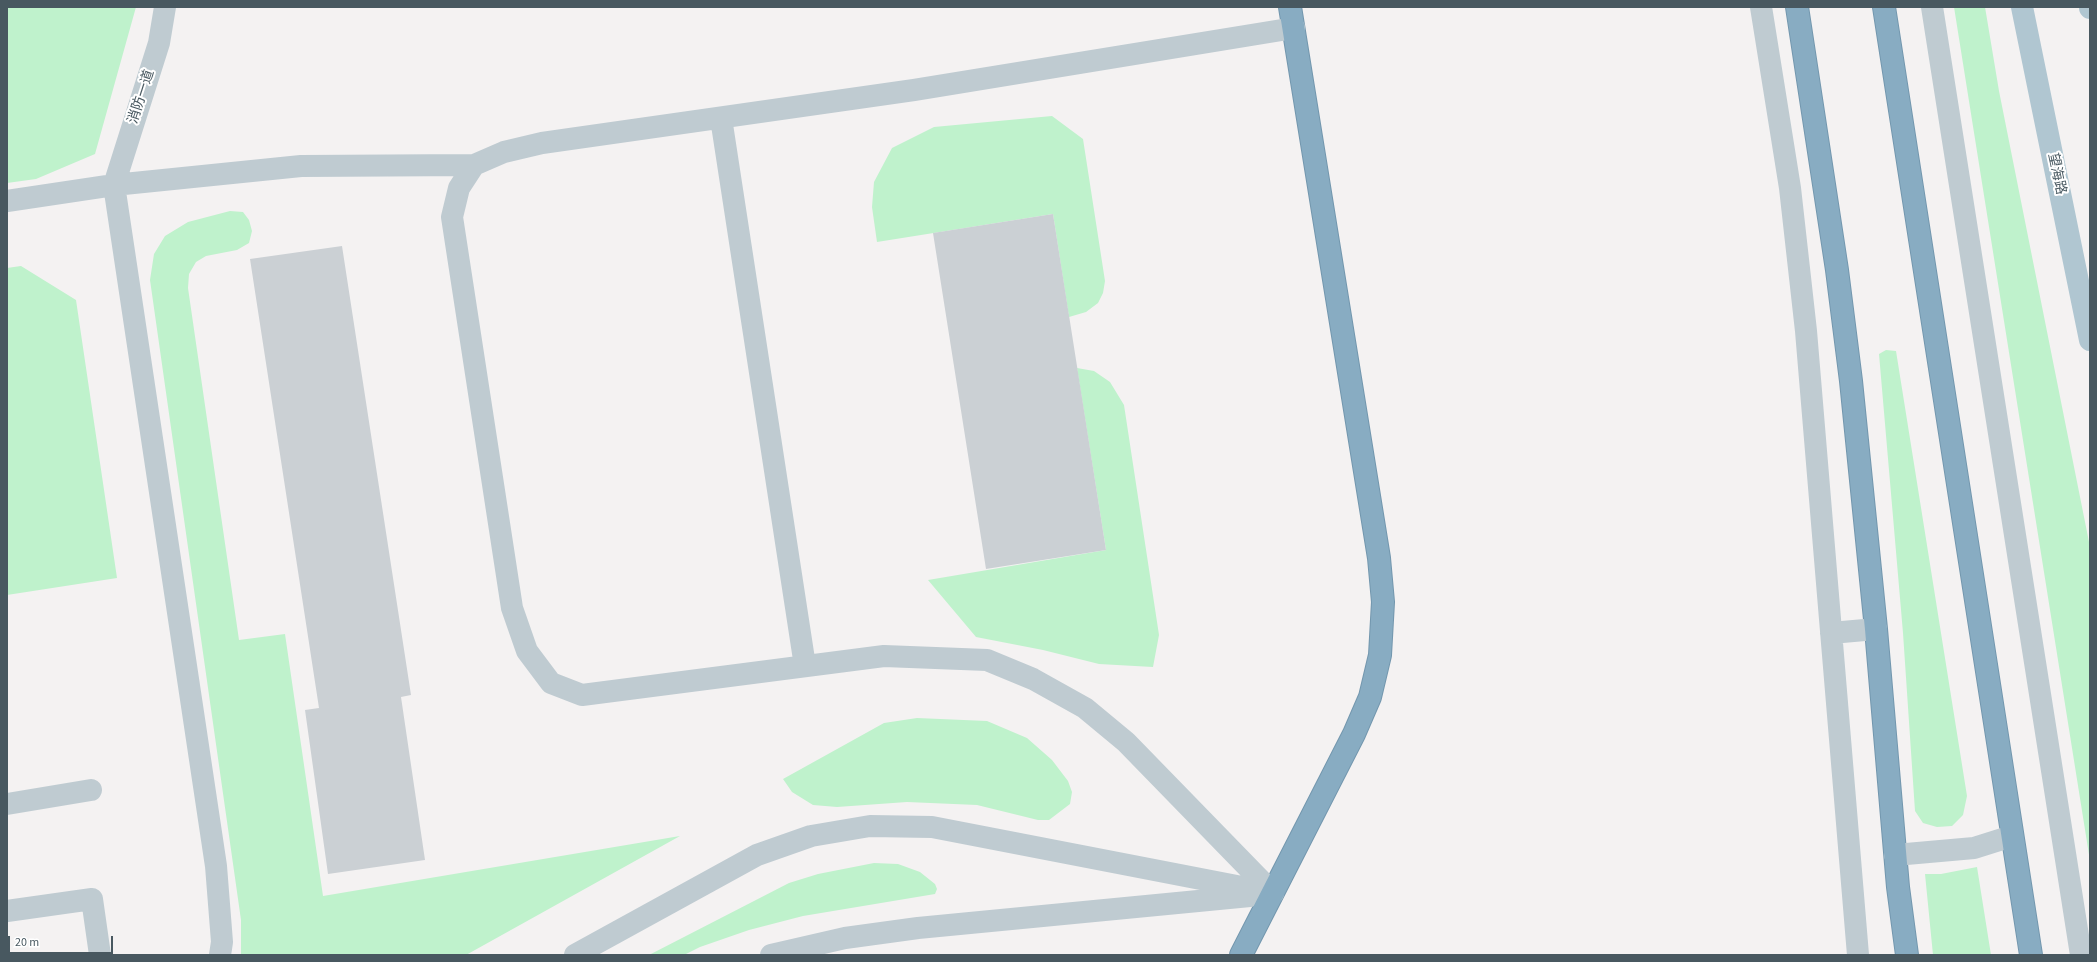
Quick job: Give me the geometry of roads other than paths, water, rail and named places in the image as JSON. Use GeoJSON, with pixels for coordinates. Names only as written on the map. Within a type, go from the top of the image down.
{"type":"FeatureCollection","features":[{"type":"Feature","properties":{"kind":"highway"},"geometry":{"type":"LineString","coordinates":[[1241,955],[1354,734],[1370,697],[1380,655],[1383,602],[1379,558],[1290,7]]}},
{"type":"Feature","properties":{"kind":"highway"},"geometry":{"type":"LineString","coordinates":[[1797,7],[1840,292],[1861,474],[1895,855],[1907,955]]}},
{"type":"Feature","properties":{"kind":"highway"},"geometry":{"type":"LineString","coordinates":[[1884,7],[2031,955]]}},
{"type":"Feature","properties":{"kind":"main road","name":"望海路"},"geometry":{"type":"LineString","coordinates":[[2022,7],[2090,340]]}},
{"type":"Feature","properties":{"kind":"street","name":"消防一道"},"geometry":{"type":"LineString","coordinates":[[114,185],[159,43],[165,7]]}},
{"type":"Feature","properties":{"kind":"street"},"geometry":{"type":"LineString","coordinates":[[1761,7],[1790,188],[1806,331],[1858,955]]}},
{"type":"Feature","properties":{"kind":"street"},"geometry":{"type":"LineString","coordinates":[[1932,7],[2081,955]]}},
{"type":"Feature","properties":{"kind":"street"},"geometry":{"type":"LineString","coordinates":[[7,202],[114,185],[301,166],[474,165],[504,152],[542,143],[914,90],[1294,28]]}},
{"type":"Feature","properties":{"kind":"street"},"geometry":{"type":"LineString","coordinates":[[721,118],[805,666]]}},
{"type":"Feature","properties":{"kind":"street"},"geometry":{"type":"LineString","coordinates":[[474,165],[458,188],[452,217],[512,608],[527,651],[551,683],[582,695],[884,656],[987,660],[1033,679],[1085,708],[1126,742],[1273,894]]}},
{"type":"Feature","properties":{"kind":"street"},"geometry":{"type":"LineString","coordinates":[[114,185],[216,866],[222,942],[220,955]]}},
{"type":"Feature","properties":{"kind":"street"},"geometry":{"type":"LineString","coordinates":[[1831,633],[1876,629]]}},
{"type":"Feature","properties":{"kind":"street"},"geometry":{"type":"LineString","coordinates":[[7,804],[91,790]]}},
{"type":"Feature","properties":{"kind":"street"},"geometry":{"type":"LineString","coordinates":[[576,955],[758,855],[811,836],[870,826],[932,827],[1273,894]]}},
{"type":"Feature","properties":{"kind":"street"},"geometry":{"type":"LineString","coordinates":[[1895,855],[1974,848],[2012,836]]}},
{"type":"Feature","properties":{"kind":"street"},"geometry":{"type":"LineString","coordinates":[[771,955],[845,938],[918,928],[1273,894]]}},
{"type":"Feature","properties":{"kind":"street"},"geometry":{"type":"LineString","coordinates":[[7,911],[92,899],[100,955]]}}]}
